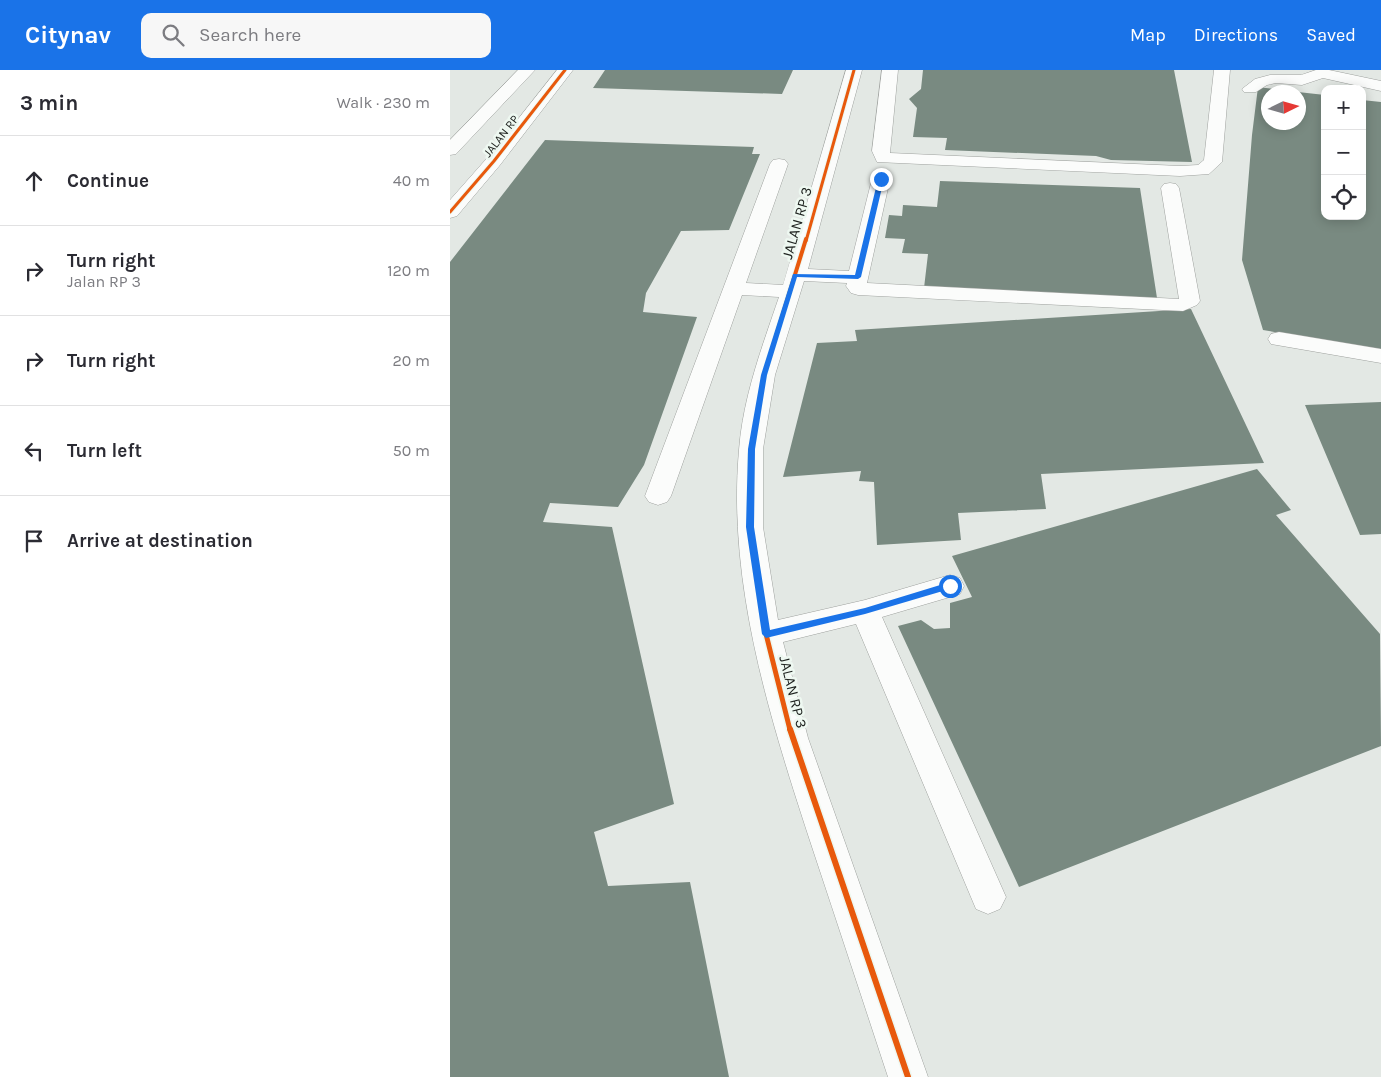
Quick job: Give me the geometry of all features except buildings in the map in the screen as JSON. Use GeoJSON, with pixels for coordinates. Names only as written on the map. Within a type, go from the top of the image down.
{"type":"FeatureCollection","features":[{"type":"Feature","properties":{"kind":"street"},"geometry":{"type":"LineString","coordinates":[[450,150],[527,70]]}},
{"type":"Feature","properties":{"kind":"street","name":"JALAN RP"},"geometry":{"type":"LineString","coordinates":[[450,212],[479,159],[565,70]]}},
{"type":"Feature","properties":{"kind":"street"},"geometry":{"type":"LineString","coordinates":[[853,71],[891,70],[881,151],[882,158],[1180,171],[1203,170],[1213,162],[1222,70]]}},
{"type":"Feature","properties":{"kind":"street","name":"JALAN RP 3"},"geometry":{"type":"LineString","coordinates":[[853,71],[793,283],[764,375],[751,449],[750,527],[766,634],[792,738],[908,1077]]}},
{"type":"Feature","properties":{"kind":"street"},"geometry":{"type":"LineString","coordinates":[[1250,89],[1262,82],[1275,78],[1302,80],[1322,74],[1381,86]]}},
{"type":"Feature","properties":{"kind":"street"},"geometry":{"type":"LineString","coordinates":[[450,156],[479,159]]}},
{"type":"Feature","properties":{"kind":"street"},"geometry":{"type":"LineString","coordinates":[[658,496],[779,164]]}},
{"type":"Feature","properties":{"kind":"street"},"geometry":{"type":"LineString","coordinates":[[881,179],[856,286],[858,289],[1183,305],[1190,301],[1170,188]]}},
{"type":"Feature","properties":{"kind":"street"},"geometry":{"type":"LineString","coordinates":[[734,288],[858,277]]}},
{"type":"Feature","properties":{"kind":"street"},"geometry":{"type":"LineString","coordinates":[[1279,340],[1381,356]]}},
{"type":"Feature","properties":{"kind":"street"},"geometry":{"type":"LineString","coordinates":[[766,634],[865,611],[950,586]]}},
{"type":"Feature","properties":{"kind":"street"},"geometry":{"type":"LineString","coordinates":[[865,611],[988,897]]}},
{"type":"Feature","properties":{"kind":"cycle path"},"geometry":{"type":"LineString","coordinates":[[450,212],[494,161],[565,70]]}},
{"type":"Feature","properties":{"kind":"cycle path"},"geometry":{"type":"LineString","coordinates":[[854,70],[791,292],[764,375],[751,449],[750,527],[766,634],[792,738],[908,1077]]}},
{"type":"Feature","properties":{"kind":"route"},"geometry":{"type":"LineString","coordinates":[[881,179],[858,277],[795,275],[764,375],[751,449],[750,527],[766,634],[865,611],[950,586]]}}]}
